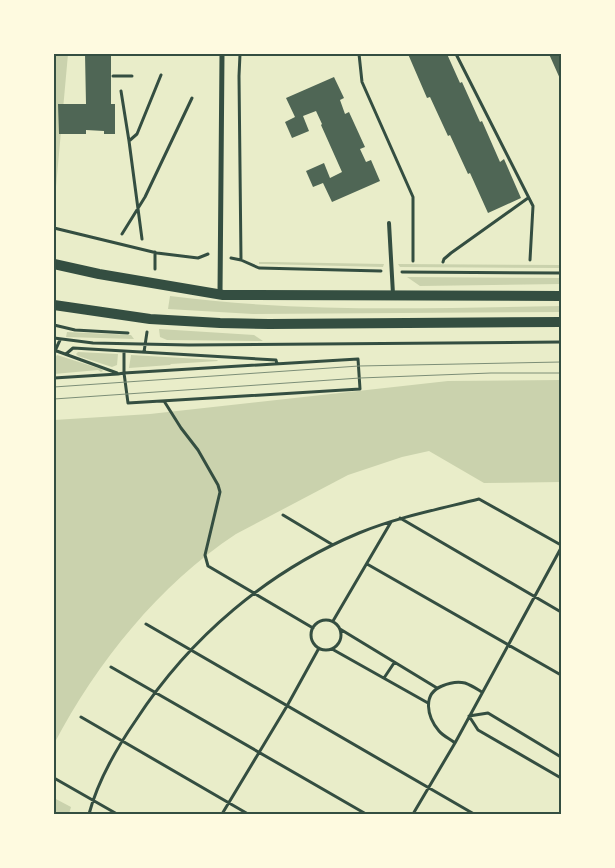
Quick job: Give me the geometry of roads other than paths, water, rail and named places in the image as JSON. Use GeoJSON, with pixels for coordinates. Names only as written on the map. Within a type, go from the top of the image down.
{"type":"FeatureCollection","features":[{"type":"Feature","properties":{"kind":"main road"},"geometry":{"type":"LineString","coordinates":[[54,264],[99,274],[220,294],[561,296]]}},
{"type":"Feature","properties":{"kind":"main road"},"geometry":{"type":"LineString","coordinates":[[54,305],[150,319],[220,323],[561,322]]}},
{"type":"Feature","properties":{"kind":"street"},"geometry":{"type":"LineString","coordinates":[[220,294],[222,54]]}},
{"type":"Feature","properties":{"kind":"lane"},"geometry":{"type":"LineString","coordinates":[[389,223],[393,296]]}},
{"type":"Feature","properties":{"kind":"tram line"},"geometry":{"type":"LineString","coordinates":[[54,387],[359,366],[561,362]]}},
{"type":"Feature","properties":{"kind":"tram line"},"geometry":{"type":"LineString","coordinates":[[54,399],[360,378],[491,373],[561,373]]}}]}
